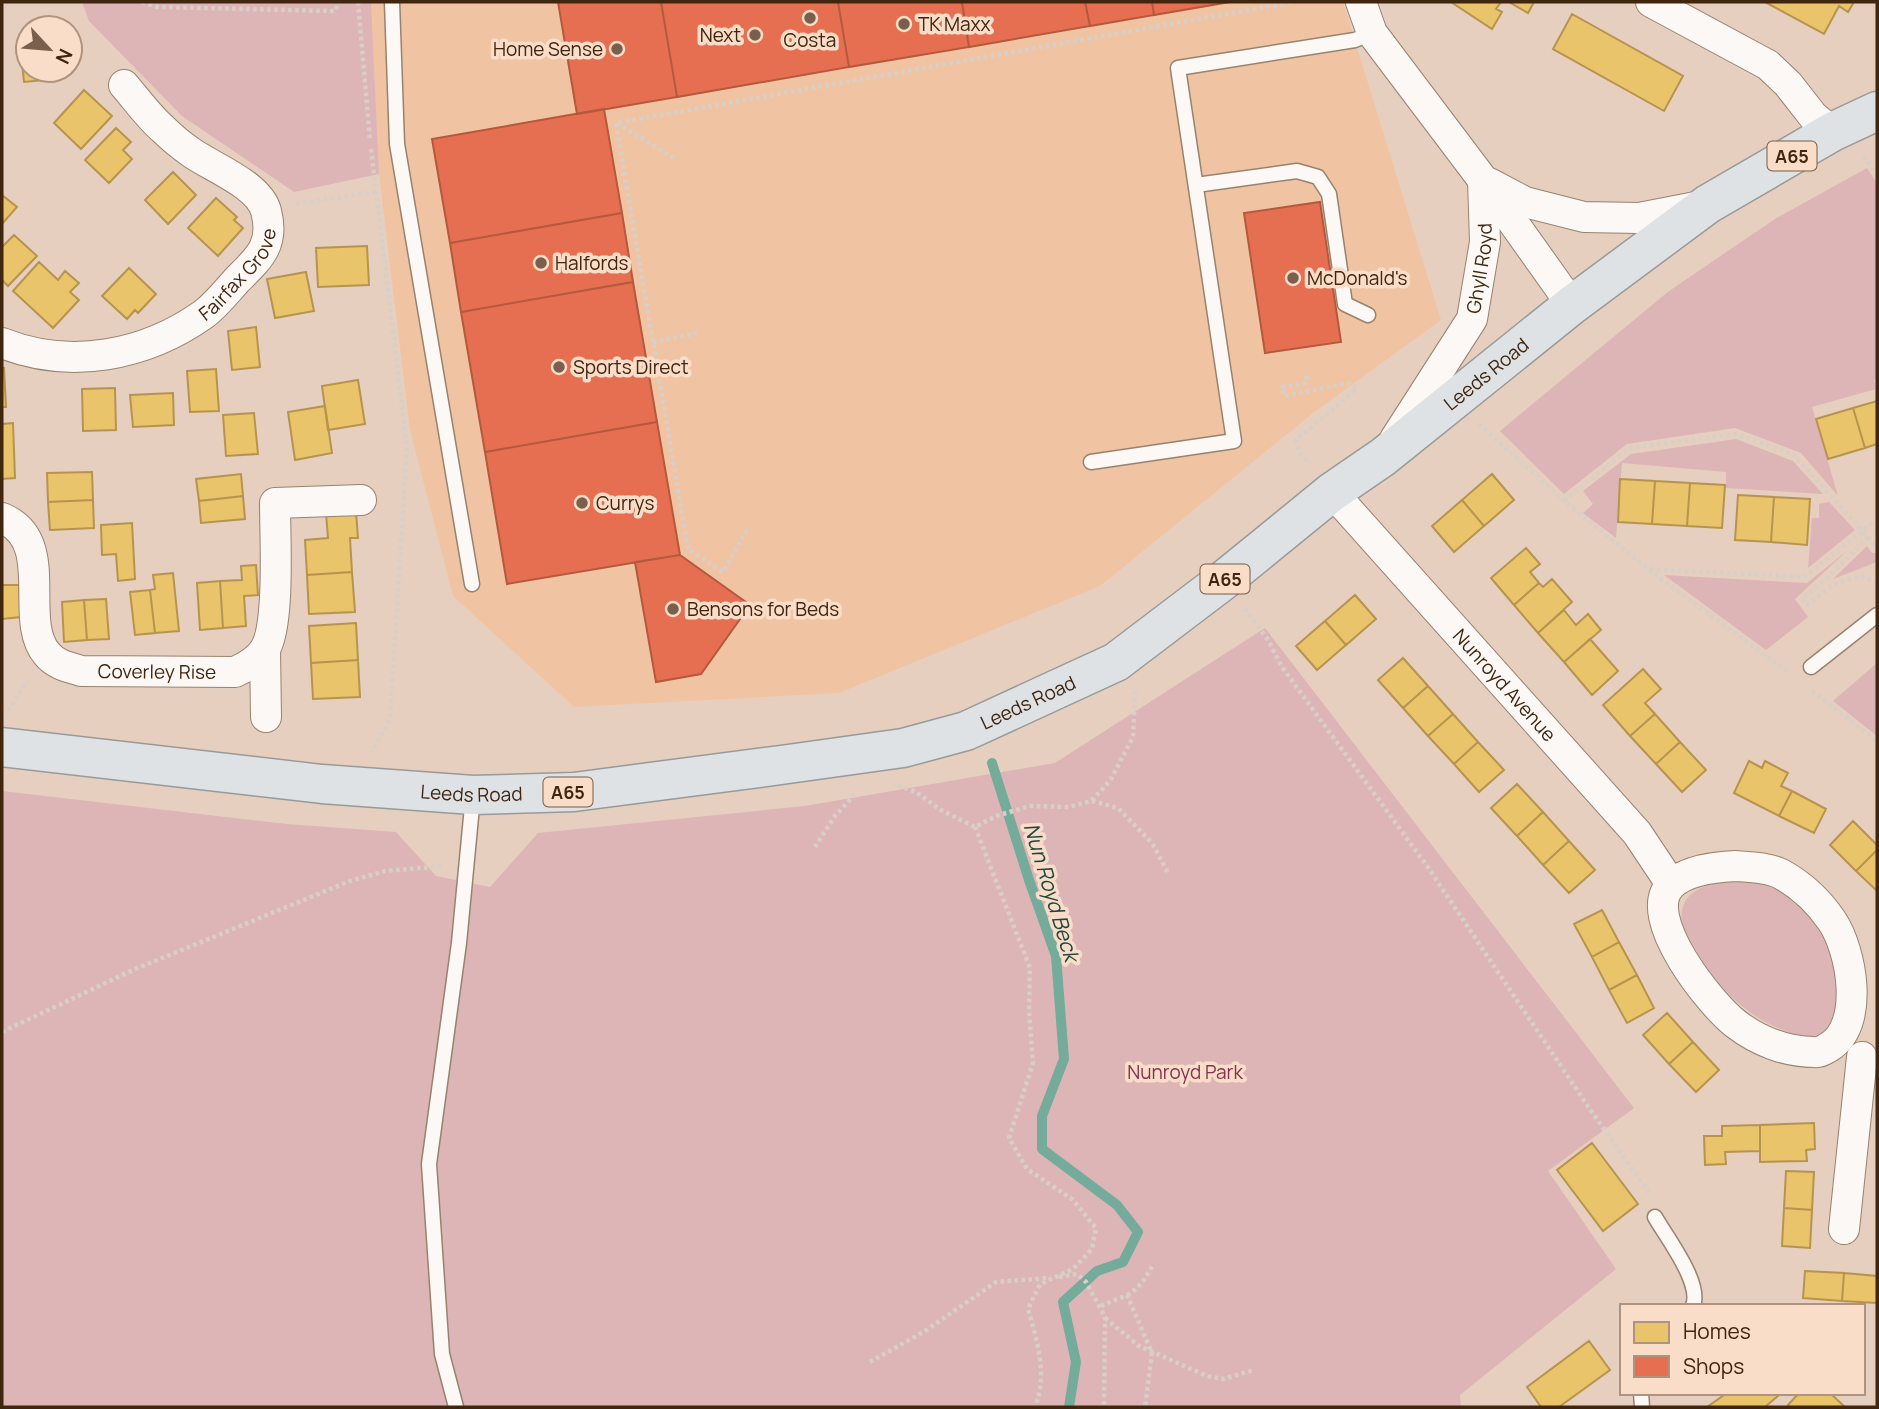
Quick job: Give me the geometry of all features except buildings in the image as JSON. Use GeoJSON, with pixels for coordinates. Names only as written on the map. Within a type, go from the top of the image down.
{"type":"FeatureCollection","features":[{"type":"Feature","properties":{"kind":"main road","name":"Leeds Road"},"geometry":{"type":"LineString","coordinates":[[2,747],[354,786],[473,795],[574,792],[903,748],[966,731],[1116,662],[1224,580],[1332,492],[1383,457],[1572,305],[1708,204],[1832,132],[1877,111]]}},
{"type":"Feature","properties":{"kind":"street","name":"Ghyll Royd"},"geometry":{"type":"LineString","coordinates":[[1361,2],[1372,33],[1483,180],[1572,305]]}},
{"type":"Feature","properties":{"kind":"street"},"geometry":{"type":"LineString","coordinates":[[1651,2],[1681,9],[1768,65],[1788,84],[1813,116],[1832,132]]}},
{"type":"Feature","properties":{"kind":"street","name":"Fairfax Grove"},"geometry":{"type":"LineString","coordinates":[[2,343],[24,352],[62,358],[112,354],[154,343],[206,313],[264,252],[268,231],[265,209],[253,191],[193,153],[161,128],[124,85]]}},
{"type":"Feature","properties":{"kind":"street","name":"Ghyll Royd"},"geometry":{"type":"LineString","coordinates":[[1483,180],[1524,202],[1584,217],[1639,218],[1708,204]]}},
{"type":"Feature","properties":{"kind":"street","name":"Ghyll Royd"},"geometry":{"type":"LineString","coordinates":[[1383,457],[1472,319],[1485,242],[1483,180]]}},
{"type":"Feature","properties":{"kind":"street","name":"Nunroyd Avenue"},"geometry":{"type":"LineString","coordinates":[[1332,492],[1637,833],[1671,884]]}},
{"type":"Feature","properties":{"kind":"street"},"geometry":{"type":"LineString","coordinates":[[266,717],[265,650],[273,626],[275,503],[361,500]]}},
{"type":"Feature","properties":{"kind":"street"},"geometry":{"type":"LineString","coordinates":[[2,518],[23,533],[32,551],[38,636],[47,654]]}},
{"type":"Feature","properties":{"kind":"street","name":"Coverley Rise"},"geometry":{"type":"LineString","coordinates":[[47,654],[61,665],[81,671],[235,672],[252,664],[265,650]]}},
{"type":"Feature","properties":{"kind":"street"},"geometry":{"type":"LineString","coordinates":[[1844,1229],[1859,1055],[1848,1023],[1853,1001],[1864,981],[1845,951],[1833,922],[1799,886],[1780,873],[1758,867],[1706,867],[1671,884],[1665,893],[1663,907],[1668,928],[1680,956],[1719,1008],[1737,1024],[1782,1048],[1798,1052],[1859,1055]]}},
{"type":"Feature","properties":{"kind":"lane"},"geometry":{"type":"LineString","coordinates":[[392,2],[397,144],[472,584]]}},
{"type":"Feature","properties":{"kind":"lane"},"geometry":{"type":"LineString","coordinates":[[1091,462],[1234,441],[1178,68],[1355,40],[1372,33]]}},
{"type":"Feature","properties":{"kind":"lane"},"geometry":{"type":"LineString","coordinates":[[1196,185],[1297,172],[1318,177],[1329,194],[1345,303],[1368,315]]}},
{"type":"Feature","properties":{"kind":"lane"},"geometry":{"type":"LineString","coordinates":[[1811,667],[1877,615]]}},
{"type":"Feature","properties":{"kind":"lane"},"geometry":{"type":"LineString","coordinates":[[456,1407],[442,1354],[429,1164],[473,795]]}},
{"type":"Feature","properties":{"kind":"lane"},"geometry":{"type":"LineString","coordinates":[[1655,1217],[1692,1281],[1694,1304]]}},
{"type":"Feature","properties":{"kind":"path"},"geometry":{"type":"LineString","coordinates":[[142,2],[157,6],[335,11],[339,2]]}},
{"type":"Feature","properties":{"kind":"path"},"geometry":{"type":"LineString","coordinates":[[354,786],[390,719],[407,448],[375,192],[358,2]]}},
{"type":"Feature","properties":{"kind":"path"},"geometry":{"type":"LineString","coordinates":[[616,122],[1294,2]]}},
{"type":"Feature","properties":{"kind":"path"},"geometry":{"type":"LineString","coordinates":[[616,122],[674,158]]}},
{"type":"Feature","properties":{"kind":"path"},"geometry":{"type":"LineString","coordinates":[[616,122],[688,549],[723,572],[747,530]]}},
{"type":"Feature","properties":{"kind":"path"},"geometry":{"type":"LineString","coordinates":[[265,209],[375,192]]}},
{"type":"Feature","properties":{"kind":"path"},"geometry":{"type":"LineString","coordinates":[[653,342],[697,333]]}},
{"type":"Feature","properties":{"kind":"path"},"geometry":{"type":"LineString","coordinates":[[1307,376],[1306,383],[1282,387],[1284,396],[1348,383],[1357,389],[1296,440],[1299,452],[1332,492]]}},
{"type":"Feature","properties":{"kind":"path"},"geometry":{"type":"LineString","coordinates":[[1453,400],[1564,501],[1648,569],[1793,676]]}},
{"type":"Feature","properties":{"kind":"path"},"geometry":{"type":"LineString","coordinates":[[1564,501],[1629,449],[1735,434],[1793,454],[1877,547]]}},
{"type":"Feature","properties":{"kind":"path"},"geometry":{"type":"LineString","coordinates":[[1648,569],[1804,577],[1877,520]]}},
{"type":"Feature","properties":{"kind":"path"},"geometry":{"type":"LineString","coordinates":[[1868,537],[1802,599],[1807,605],[1834,584],[1860,576],[1877,582]]}},
{"type":"Feature","properties":{"kind":"path"},"geometry":{"type":"LineString","coordinates":[[1224,580],[1268,640],[1282,667],[1427,866],[1587,1105],[1657,1204],[1655,1217]]}},
{"type":"Feature","properties":{"kind":"path"},"geometry":{"type":"LineString","coordinates":[[1091,801],[1110,781],[1133,737],[1137,646]]}},
{"type":"Feature","properties":{"kind":"path"},"geometry":{"type":"LineString","coordinates":[[2,720],[47,654]]}},
{"type":"Feature","properties":{"kind":"path"},"geometry":{"type":"LineString","coordinates":[[1804,684],[1877,741]]}},
{"type":"Feature","properties":{"kind":"path"},"geometry":{"type":"LineString","coordinates":[[887,781],[916,792],[941,810],[975,827],[1030,968],[1029,1011],[1033,1063],[1009,1138],[1027,1169],[1072,1199],[1096,1228],[1092,1249],[1073,1269],[1040,1284],[1028,1309],[1041,1354],[1035,1407]]}},
{"type":"Feature","properties":{"kind":"path"},"geometry":{"type":"LineString","coordinates":[[815,847],[835,816],[859,790]]}},
{"type":"Feature","properties":{"kind":"path"},"geometry":{"type":"LineString","coordinates":[[975,827],[996,816],[1030,806],[1069,807],[1091,801],[1118,808],[1152,842],[1169,875]]}},
{"type":"Feature","properties":{"kind":"path"},"geometry":{"type":"LineString","coordinates":[[2,1032],[133,970],[350,881],[424,866],[466,866]]}},
{"type":"Feature","properties":{"kind":"path"},"geometry":{"type":"LineString","coordinates":[[1101,1306],[1136,1290],[1153,1265]]}},
{"type":"Feature","properties":{"kind":"path"},"geometry":{"type":"LineString","coordinates":[[870,1362],[925,1331],[996,1282],[1077,1274],[1086,1282],[1105,1317],[1104,1407]]}},
{"type":"Feature","properties":{"kind":"path"},"geometry":{"type":"LineString","coordinates":[[1127,1295],[1152,1353],[1145,1407]]}},
{"type":"Feature","properties":{"kind":"path"},"geometry":{"type":"LineString","coordinates":[[1105,1317],[1126,1337],[1152,1353],[1208,1376],[1223,1379],[1254,1370]]}},
{"type":"Feature","properties":{"kind":"shaded area"},"geometry":{"type":"Polygon","coordinates":[[[371,2],[1343,2],[1441,320],[1313,413],[1100,586],[839,693],[574,707],[453,596],[410,430],[379,174],[371,2]]]}},
{"type":"Feature","properties":{"kind":"green space"},"geometry":{"type":"Polygon","coordinates":[[[82,2],[371,2],[379,174],[294,192],[182,116],[89,21],[82,2]]]}},
{"type":"Feature","properties":{"kind":"green space"},"geometry":{"type":"Polygon","coordinates":[[[1867,168],[1877,183],[1876,389],[1812,407],[1838,496],[1801,453],[1735,428],[1627,444],[1564,494],[1500,431],[1669,291],[1775,219],[1867,168]]]}},
{"type":"Feature","properties":{"kind":"green space"},"geometry":{"type":"Polygon","coordinates":[[[1736,439],[1793,461],[1823,494],[1726,488],[1726,472],[1622,463],[1616,538],[1583,513],[1593,504],[1583,491],[1631,454],[1736,439]]]}},
{"type":"Feature","properties":{"kind":"green space"},"geometry":{"type":"Polygon","coordinates":[[[1829,502],[1855,530],[1808,568],[1812,518],[1819,518],[1819,504],[1829,502]]]}},
{"type":"Feature","properties":{"kind":"green space"},"geometry":{"type":"Polygon","coordinates":[[[1867,546],[1872,553],[1877,553],[1877,562],[1833,579],[1867,546]]]}},
{"type":"Feature","properties":{"kind":"green space"},"geometry":{"type":"Polygon","coordinates":[[[1848,550],[1795,599],[1808,617],[1766,650],[1664,575],[1807,583],[1848,550]]]}},
{"type":"Feature","properties":{"kind":"green space","name":"Nunroyd Park"},"geometry":{"type":"Polygon","coordinates":[[[1265,628],[1634,1108],[1548,1171],[1616,1269],[1460,1395],[1461,1407],[2,1407],[2,791],[287,824],[396,832],[436,876],[490,887],[538,833],[805,806],[1055,763],[1265,628]]]}},
{"type":"Feature","properties":{"kind":"green space"},"geometry":{"type":"Polygon","coordinates":[[[1877,663],[1877,736],[1833,701],[1877,663]]]}},
{"type":"Feature","properties":{"kind":"green space"},"geometry":{"type":"Polygon","coordinates":[[[1738,880],[1774,888],[1793,898],[1805,909],[1825,940],[1833,958],[1839,995],[1836,1012],[1828,1027],[1819,1034],[1804,1036],[1788,1032],[1769,1024],[1738,1003],[1713,976],[1682,925],[1682,913],[1690,895],[1706,886],[1738,880]]]}},
{"type":"Feature","properties":{"kind":"waterway","name":"Nun Royd Beck"},"geometry":{"type":"LineString","coordinates":[[992,763],[1056,956],[1064,1059],[1042,1116],[1042,1149],[1117,1205],[1138,1232],[1123,1262],[1097,1271],[1063,1302],[1076,1362],[1069,1407]]}},
{"type":"Feature","properties":{"kind":"place","name":"Costa"},"geometry":{"type":"Point","coordinates":[810,18]}},
{"type":"Feature","properties":{"kind":"place","name":"TK Maxx"},"geometry":{"type":"Point","coordinates":[904,24]}},
{"type":"Feature","properties":{"kind":"place","name":"Next"},"geometry":{"type":"Point","coordinates":[755,35]}},
{"type":"Feature","properties":{"kind":"place","name":"Home Sense"},"geometry":{"type":"Point","coordinates":[617,49]}},
{"type":"Feature","properties":{"kind":"place","name":"Halfords"},"geometry":{"type":"Point","coordinates":[541,263]}},
{"type":"Feature","properties":{"kind":"place","name":"McDonald's"},"geometry":{"type":"Point","coordinates":[1293,278]}},
{"type":"Feature","properties":{"kind":"place","name":"Sports Direct"},"geometry":{"type":"Point","coordinates":[559,367]}},
{"type":"Feature","properties":{"kind":"place","name":"Currys"},"geometry":{"type":"Point","coordinates":[582,503]}},
{"type":"Feature","properties":{"kind":"place","name":"Bensons for Beds"},"geometry":{"type":"Point","coordinates":[673,609]}}]}
